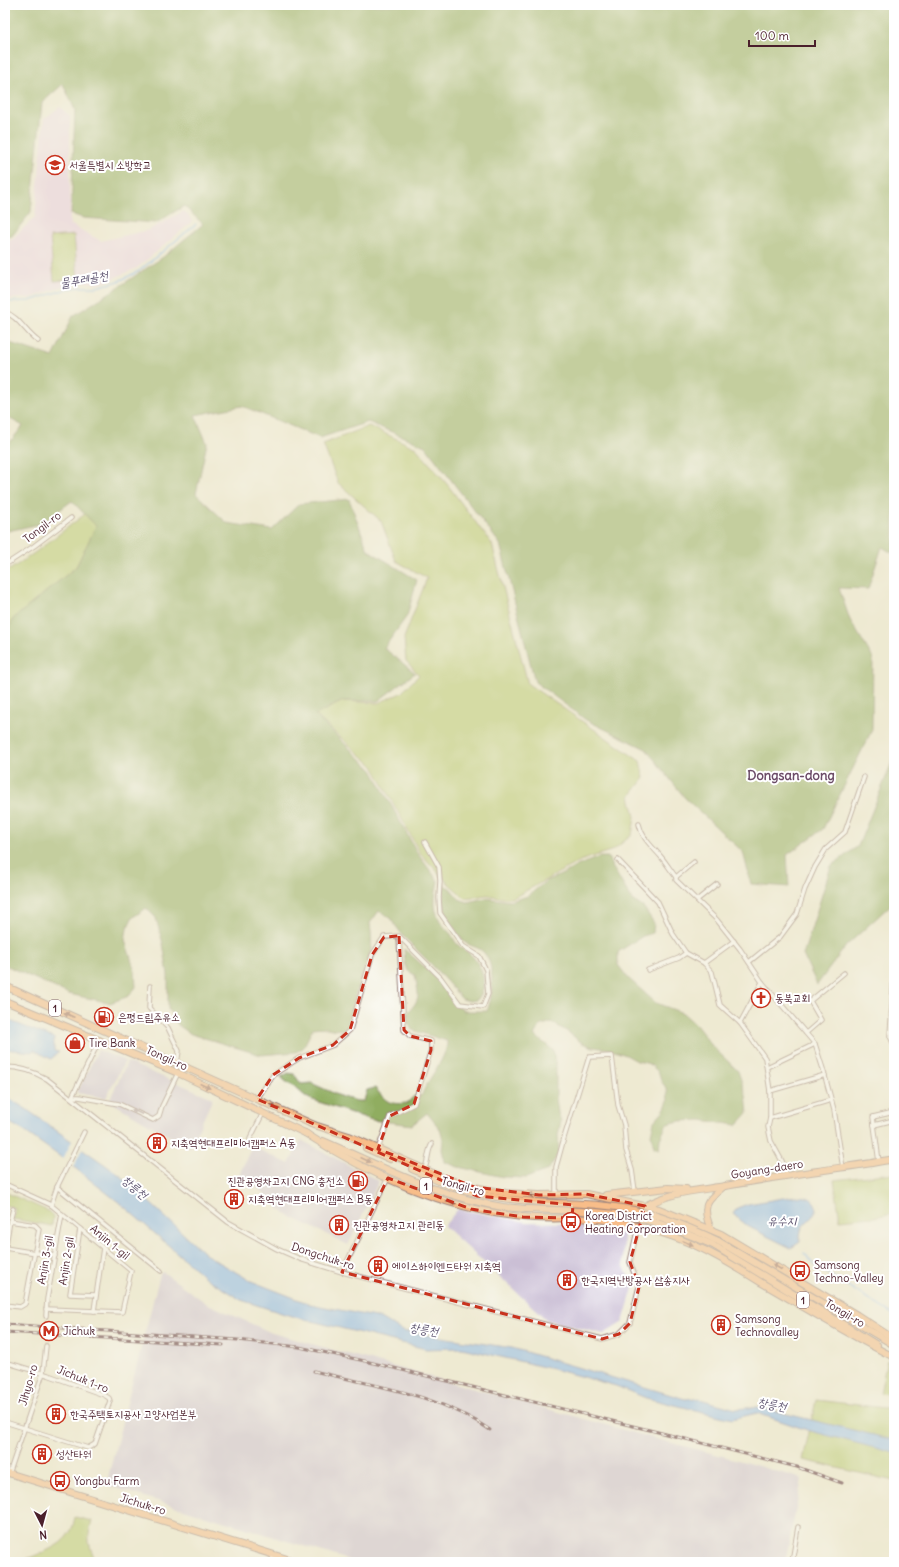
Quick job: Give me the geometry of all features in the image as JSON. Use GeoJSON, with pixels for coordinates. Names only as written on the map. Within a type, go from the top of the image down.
{"type":"FeatureCollection","features":[{"type":"Feature","properties":{"kind":"main road","name":"Tongil-ro"},"geometry":{"type":"LineString","coordinates":[[5,986],[439,1182],[471,1192],[507,1199],[594,1204],[635,1210],[666,1219],[694,1230],[894,1356]]}},
{"type":"Feature","properties":{"kind":"main road","name":"Tongil-ro"},"geometry":{"type":"LineString","coordinates":[[5,1001],[29,1012],[100,1039],[305,1133],[427,1186],[470,1200],[516,1208],[579,1210],[622,1214],[665,1225],[715,1243],[894,1345]]}},
{"type":"Feature","properties":{"kind":"main road"},"geometry":{"type":"LineString","coordinates":[[311,1124],[349,1136],[424,1170],[474,1187],[506,1193],[556,1195],[583,1194],[600,1196],[645,1206],[711,1229],[851,1310],[894,1339]]}},
{"type":"Feature","properties":{"kind":"main road"},"geometry":{"type":"LineString","coordinates":[[305,1133],[328,1148],[388,1178],[424,1194],[456,1204],[492,1213],[522,1217],[597,1219],[638,1227],[670,1236],[709,1252],[846,1332],[894,1356]]}},
{"type":"Feature","properties":{"kind":"main road","name":"Goyang-daero"},"geometry":{"type":"LineString","coordinates":[[645,1206],[673,1194],[694,1190],[894,1159]]}},
{"type":"Feature","properties":{"kind":"main road"},"geometry":{"type":"LineString","coordinates":[[711,1229],[705,1214],[705,1210],[713,1195],[724,1186]]}},
{"type":"Feature","properties":{"kind":"main road"},"geometry":{"type":"LineString","coordinates":[[600,1196],[668,1188],[694,1190]]}},
{"type":"Feature","properties":{"kind":"main road"},"geometry":{"type":"LineString","coordinates":[[583,1194],[590,1200],[592,1208],[590,1214],[585,1219]]}},
{"type":"Feature","properties":{"kind":"main road"},"geometry":{"type":"LineString","coordinates":[[638,1227],[645,1206]]}},
{"type":"Feature","properties":{"kind":"main road","name":"Jichuk-ro"},"geometry":{"type":"LineString","coordinates":[[7,1473],[273,1559],[297,1562]]}},
{"type":"Feature","properties":{"kind":"street"},"geometry":{"type":"LineString","coordinates":[[5,312],[12,314],[32,338],[38,341]]}},
{"type":"Feature","properties":{"kind":"street","name":"Tongil-ro"},"geometry":{"type":"LineString","coordinates":[[5,565],[71,518]]}},
{"type":"Feature","properties":{"kind":"street"},"geometry":{"type":"LineString","coordinates":[[749,962],[780,937],[797,914],[805,889],[815,867],[826,849],[845,832],[864,777]]}},
{"type":"Feature","properties":{"kind":"street"},"geometry":{"type":"LineString","coordinates":[[639,824],[640,832],[676,877],[676,880],[717,920],[734,941],[762,982],[814,1044],[832,1100],[843,1168]]}},
{"type":"Feature","properties":{"kind":"street"},"geometry":{"type":"LineString","coordinates":[[257,1099],[273,1075],[299,1058],[333,1045],[350,1030],[372,955],[384,937],[399,936],[441,978],[460,1004],[483,1007],[488,994],[486,970],[479,956],[463,946],[440,913],[439,867],[425,842]]}},
{"type":"Feature","properties":{"kind":"street"},"geometry":{"type":"LineString","coordinates":[[618,860],[658,902],[672,934],[686,953],[704,963],[712,972],[720,1005],[740,1023],[765,1058],[770,1091],[770,1118],[768,1127],[771,1141],[782,1161],[787,1176]]}},
{"type":"Feature","properties":{"kind":"street"},"geometry":{"type":"LineString","coordinates":[[676,877],[694,862]]}},
{"type":"Feature","properties":{"kind":"street"},"geometry":{"type":"LineString","coordinates":[[697,900],[717,884]]}},
{"type":"Feature","properties":{"kind":"street"},"geometry":{"type":"LineString","coordinates":[[378,1149],[390,1116],[414,1104],[431,1050],[431,1041],[410,1036],[404,1030],[399,936]]}},
{"type":"Feature","properties":{"kind":"street"},"geometry":{"type":"LineString","coordinates":[[704,963],[734,941]]}},
{"type":"Feature","properties":{"kind":"street"},"geometry":{"type":"LineString","coordinates":[[648,970],[679,958],[686,953]]}},
{"type":"Feature","properties":{"kind":"street"},"geometry":{"type":"LineString","coordinates":[[806,1034],[821,1020],[810,1001],[844,973]]}},
{"type":"Feature","properties":{"kind":"street"},"geometry":{"type":"LineString","coordinates":[[894,973],[890,1036],[894,1045]]}},
{"type":"Feature","properties":{"kind":"street"},"geometry":{"type":"LineString","coordinates":[[740,1023],[762,982]]}},
{"type":"Feature","properties":{"kind":"street"},"geometry":{"type":"LineString","coordinates":[[150,986],[148,1008],[168,1028],[179,1051],[177,1064]]}},
{"type":"Feature","properties":{"kind":"street"},"geometry":{"type":"LineString","coordinates":[[100,1039],[72,1097],[119,1104],[153,1120],[159,1116],[178,1074]]}},
{"type":"Feature","properties":{"kind":"street"},"geometry":{"type":"LineString","coordinates":[[767,1068],[814,1044]]}},
{"type":"Feature","properties":{"kind":"street"},"geometry":{"type":"LineString","coordinates":[[556,1195],[556,1167],[590,1057],[612,1056],[618,1105],[624,1125],[626,1150],[632,1170],[635,1191]]}},
{"type":"Feature","properties":{"kind":"street","name":"Dongchuk-ro"},"geometry":{"type":"LineString","coordinates":[[5,1067],[23,1068],[35,1072],[72,1097],[228,1222],[277,1250],[342,1272],[602,1339],[619,1334],[630,1323],[639,1287],[630,1262],[638,1227]]}},
{"type":"Feature","properties":{"kind":"street"},"geometry":{"type":"LineString","coordinates":[[770,1091],[825,1075]]}},
{"type":"Feature","properties":{"kind":"street"},"geometry":{"type":"LineString","coordinates":[[770,1118],[832,1100]]}},
{"type":"Feature","properties":{"kind":"street"},"geometry":{"type":"LineString","coordinates":[[880,1162],[873,1117],[894,1112]]}},
{"type":"Feature","properties":{"kind":"street"},"geometry":{"type":"LineString","coordinates":[[250,1139],[263,1113]]}},
{"type":"Feature","properties":{"kind":"street"},"geometry":{"type":"LineString","coordinates":[[874,1125],[894,1120]]}},
{"type":"Feature","properties":{"kind":"street"},"geometry":{"type":"LineString","coordinates":[[51,1205],[57,1187],[84,1132]]}},
{"type":"Feature","properties":{"kind":"street"},"geometry":{"type":"LineString","coordinates":[[424,1170],[428,1163],[430,1147],[432,1144]]}},
{"type":"Feature","properties":{"kind":"street"},"geometry":{"type":"LineString","coordinates":[[342,1272],[388,1178]]}},
{"type":"Feature","properties":{"kind":"street","name":"Anjin 1-gil"},"geometry":{"type":"LineString","coordinates":[[5,1184],[51,1205],[131,1271],[122,1312],[46,1309]]}},
{"type":"Feature","properties":{"kind":"street"},"geometry":{"type":"LineString","coordinates":[[57,1187],[161,1271]]}},
{"type":"Feature","properties":{"kind":"street"},"geometry":{"type":"LineString","coordinates":[[13,1208],[5,1248],[55,1256]]}},
{"type":"Feature","properties":{"kind":"street","name":"Anjin 3-gil"},"geometry":{"type":"LineString","coordinates":[[46,1309],[62,1214]]}},
{"type":"Feature","properties":{"kind":"street"},"geometry":{"type":"LineString","coordinates":[[5,1305],[20,1307],[26,1304],[39,1229],[35,1225],[10,1221]]}},
{"type":"Feature","properties":{"kind":"street","name":"Anjin 2-gil"},"geometry":{"type":"LineString","coordinates":[[80,1229],[70,1294],[96,1295]]}},
{"type":"Feature","properties":{"kind":"street"},"geometry":{"type":"LineString","coordinates":[[94,1311],[103,1248]]}},
{"type":"Feature","properties":{"kind":"street"},"geometry":{"type":"LineString","coordinates":[[46,1309],[46,1316]]}},
{"type":"Feature","properties":{"kind":"street","name":"Jihyo-ro"},"geometry":{"type":"LineString","coordinates":[[7,1473],[25,1428],[43,1373],[46,1346]]}},
{"type":"Feature","properties":{"kind":"street","name":"Jichuk 1-ro"},"geometry":{"type":"LineString","coordinates":[[5,1362],[43,1373],[109,1398],[109,1405],[95,1444],[88,1448],[5,1422]]}},
{"type":"Feature","properties":{"kind":"street"},"geometry":{"type":"LineString","coordinates":[[792,1562],[798,1528]]}},
{"type":"Feature","properties":{"kind":"highlighted area"},"geometry":{"type":"Polygon","coordinates":[[[399,936],[404,1030],[410,1036],[431,1041],[431,1050],[414,1104],[390,1116],[378,1149],[474,1187],[539,1195],[586,1194],[645,1206],[630,1262],[639,1287],[630,1323],[619,1334],[602,1339],[342,1272],[388,1178],[471,1209],[523,1217],[572,1218],[573,1205],[477,1196],[257,1099],[273,1075],[299,1058],[333,1045],[350,1030],[372,955],[384,937],[399,936]]]}},
{"type":"Feature","properties":{"kind":"shaded area","name":"서울특별시 소방학교"},"geometry":{"type":"Polygon","coordinates":[[[60,107],[70,116],[70,224],[101,241],[149,230],[184,211],[193,221],[137,268],[100,284],[84,282],[61,287],[31,298],[5,299],[5,241],[12,239],[35,217],[44,119],[60,107]]]}},
{"type":"Feature","properties":{"kind":"shaded area"},"geometry":{"type":"Polygon","coordinates":[[[98,1050],[125,1061],[106,1098],[77,1093],[98,1050]]]}},
{"type":"Feature","properties":{"kind":"shaded area"},"geometry":{"type":"Polygon","coordinates":[[[127,1062],[213,1098],[190,1148],[109,1101],[127,1062]]]}},
{"type":"Feature","properties":{"kind":"shaded area"},"geometry":{"type":"Polygon","coordinates":[[[301,1140],[379,1181],[348,1245],[285,1214],[260,1190],[239,1175],[252,1146],[289,1164],[301,1140]]]}},
{"type":"Feature","properties":{"kind":"shaded area"},"geometry":{"type":"Polygon","coordinates":[[[458,1209],[525,1222],[560,1223],[624,1234],[623,1264],[633,1288],[623,1322],[604,1334],[547,1320],[444,1226],[458,1209]]]}},
{"type":"Feature","properties":{"kind":"shaded area"},"geometry":{"type":"Polygon","coordinates":[[[163,1272],[206,1303],[272,1333],[660,1440],[738,1460],[802,1479],[785,1562],[355,1562],[106,1485],[160,1274],[163,1272]]]}},
{"type":"Feature","properties":{"kind":"green space"},"geometry":{"type":"Polygon","coordinates":[[[5,5],[894,5],[894,554],[882,547],[868,589],[839,588],[850,620],[873,658],[872,730],[823,829],[787,855],[789,887],[751,884],[743,852],[685,798],[646,749],[586,720],[535,682],[500,544],[425,446],[368,422],[320,438],[242,406],[195,415],[207,443],[196,494],[227,523],[272,530],[299,504],[349,499],[368,550],[417,580],[407,616],[384,648],[415,673],[378,701],[343,701],[315,715],[372,770],[418,854],[438,881],[435,902],[437,914],[441,923],[451,934],[457,944],[470,954],[479,966],[482,972],[484,984],[481,995],[477,1000],[470,1001],[462,999],[433,966],[404,937],[389,917],[379,911],[370,923],[371,943],[369,958],[357,989],[347,1028],[339,1030],[323,1027],[313,1028],[303,1048],[296,1052],[261,1055],[191,1034],[178,1025],[168,1009],[168,975],[163,944],[156,918],[146,908],[132,918],[127,929],[125,940],[135,971],[136,987],[129,996],[110,1003],[69,994],[5,965],[5,637],[13,619],[76,567],[96,526],[72,501],[40,524],[8,531],[5,530],[5,448],[23,426],[5,416],[5,335],[10,343],[53,357],[73,316],[163,257],[203,224],[184,206],[156,223],[83,218],[71,214],[75,110],[63,84],[42,103],[31,212],[12,236],[5,238],[5,5]]]}},
{"type":"Feature","properties":{"kind":"green space"},"geometry":{"type":"Polygon","coordinates":[[[74,235],[78,279],[54,281],[50,237],[74,235]]]}},
{"type":"Feature","properties":{"kind":"green space"},"geometry":{"type":"Polygon","coordinates":[[[369,426],[416,448],[447,484],[492,544],[528,684],[640,761],[644,778],[630,796],[635,817],[632,835],[613,850],[580,861],[513,898],[501,898],[488,895],[465,898],[448,883],[420,853],[373,766],[315,715],[343,701],[378,703],[401,693],[419,675],[406,661],[404,638],[427,578],[396,561],[381,521],[338,483],[323,444],[369,426]]]}},
{"type":"Feature","properties":{"kind":"green space"},"geometry":{"type":"Polygon","coordinates":[[[85,514],[97,526],[76,567],[13,619],[8,631],[5,632],[5,570],[11,569],[37,551],[85,514]]]}},
{"type":"Feature","properties":{"kind":"green space"},"geometry":{"type":"Polygon","coordinates":[[[894,760],[894,902],[846,946],[817,985],[803,955],[831,866],[858,846],[894,760]]]}},
{"type":"Feature","properties":{"kind":"green space"},"geometry":{"type":"Polygon","coordinates":[[[599,857],[608,857],[632,900],[644,908],[654,923],[653,933],[643,936],[618,952],[618,965],[628,978],[656,1003],[683,1013],[696,1025],[713,1047],[738,1071],[746,1095],[748,1113],[737,1125],[701,1120],[680,1121],[667,1124],[660,1139],[659,1149],[654,1147],[651,1134],[654,1121],[664,1110],[668,1101],[667,1089],[661,1081],[659,1073],[650,1064],[637,1061],[626,1055],[608,1049],[593,1047],[582,1043],[568,1032],[551,1022],[540,1026],[534,1035],[553,1050],[556,1064],[556,1098],[558,1113],[561,1121],[558,1135],[559,1153],[548,1170],[526,1178],[503,1177],[458,1167],[445,1162],[442,1150],[443,1140],[440,1129],[427,1113],[412,1125],[372,1120],[310,1099],[281,1077],[288,1073],[294,1074],[301,1084],[311,1083],[342,1097],[357,1101],[364,1101],[367,1090],[375,1088],[388,1102],[392,1103],[407,1103],[413,1097],[422,1095],[441,1061],[447,1041],[412,1030],[408,1022],[408,1012],[417,999],[418,991],[415,975],[408,971],[405,963],[404,949],[436,977],[455,1004],[464,1011],[487,1011],[492,990],[492,974],[488,959],[481,950],[463,941],[452,925],[445,910],[443,885],[450,888],[459,899],[467,902],[485,898],[510,901],[528,896],[546,881],[599,857]]]}},
{"type":"Feature","properties":{"kind":"green space"},"geometry":{"type":"Polygon","coordinates":[[[894,1173],[894,1213],[874,1217],[840,1220],[834,1180],[894,1173]]]}},
{"type":"Feature","properties":{"kind":"green space"},"geometry":{"type":"Polygon","coordinates":[[[5,1192],[48,1211],[53,1216],[52,1226],[13,1219],[15,1208],[5,1205],[5,1192]]]}},
{"type":"Feature","properties":{"kind":"green space"},"geometry":{"type":"Polygon","coordinates":[[[887,1360],[894,1363],[894,1395],[880,1393],[887,1360]]]}},
{"type":"Feature","properties":{"kind":"green space"},"geometry":{"type":"Polygon","coordinates":[[[816,1400],[894,1409],[894,1481],[803,1460],[816,1400]]]}},
{"type":"Feature","properties":{"kind":"green space"},"geometry":{"type":"Polygon","coordinates":[[[75,1517],[92,1521],[89,1533],[89,1542],[96,1562],[21,1562],[60,1543],[71,1530],[75,1517]]]}},
{"type":"Feature","properties":{"kind":"water"},"geometry":{"type":"Polygon","coordinates":[[[5,1019],[54,1038],[54,1051],[59,1052],[51,1059],[34,1050],[31,1052],[5,1049],[5,1019]]]}},
{"type":"Feature","properties":{"kind":"water"},"geometry":{"type":"Polygon","coordinates":[[[5,1099],[10,1099],[26,1109],[121,1176],[205,1254],[251,1281],[310,1304],[380,1318],[402,1331],[512,1348],[685,1399],[696,1398],[736,1409],[758,1407],[894,1440],[894,1453],[807,1430],[757,1413],[732,1419],[646,1398],[616,1386],[557,1370],[462,1348],[426,1349],[291,1316],[241,1300],[207,1279],[121,1204],[62,1158],[24,1131],[5,1120],[5,1099]]]}},
{"type":"Feature","properties":{"kind":"water","name":"유수지"},"geometry":{"type":"Polygon","coordinates":[[[795,1196],[809,1198],[816,1205],[817,1210],[803,1227],[800,1235],[800,1242],[791,1248],[749,1227],[733,1214],[737,1208],[748,1204],[795,1196]]]}},
{"type":"Feature","properties":{"kind":"pier"},"geometry":{"type":"Polygon","coordinates":[[[73,1139],[83,1147],[72,1169],[62,1161],[73,1139]]]}},
{"type":"Feature","properties":{"kind":"waterway","name":"물푸레골천"},"geometry":{"type":"LineString","coordinates":[[5,302],[29,301],[64,290],[80,287],[97,287],[119,281],[139,271],[196,224]]}},
{"type":"Feature","properties":{"kind":"waterway"},"geometry":{"type":"LineString","coordinates":[[804,1253],[816,1266],[894,1315]]}},
{"type":"Feature","properties":{"kind":"tunnel"},"geometry":{"type":"LineString","coordinates":[[46,1316],[46,1346]]}},
{"type":"Feature","properties":{"kind":"railway"},"geometry":{"type":"LineString","coordinates":[[5,1324],[238,1340],[299,1347],[365,1361],[662,1433],[797,1467],[842,1483]]}},
{"type":"Feature","properties":{"kind":"railway"},"geometry":{"type":"LineString","coordinates":[[5,1332],[223,1345]]}},
{"type":"Feature","properties":{"kind":"railway"},"geometry":{"type":"LineString","coordinates":[[314,1371],[428,1399],[470,1418],[490,1430]]}},
{"type":"Feature","properties":{"kind":"place","name":"서울특별시 소방학교"},"geometry":{"type":"Point","coordinates":[55,165]}},
{"type":"Feature","properties":{"kind":"place","name":"동북교회"},"geometry":{"type":"Point","coordinates":[761,998]}},
{"type":"Feature","properties":{"kind":"place","name":"은평드림주유소"},"geometry":{"type":"Point","coordinates":[104,1017]}},
{"type":"Feature","properties":{"kind":"place","name":"Tire Bank"},"geometry":{"type":"Point","coordinates":[75,1043]}},
{"type":"Feature","properties":{"kind":"place","name":"지축역현대프리미어캠퍼스 A동"},"geometry":{"type":"Point","coordinates":[157,1143]}},
{"type":"Feature","properties":{"kind":"place","name":"진관공영차고지 CNG 충전소"},"geometry":{"type":"Point","coordinates":[358,1181]}},
{"type":"Feature","properties":{"kind":"place","name":"지축역현대프리미어캠퍼스 B동"},"geometry":{"type":"Point","coordinates":[234,1199]}},
{"type":"Feature","properties":{"kind":"place","name":"Korea District Heating Corporation"},"geometry":{"type":"Point","coordinates":[571,1222]}},
{"type":"Feature","properties":{"kind":"place","name":"진관공영차고지 관리동"},"geometry":{"type":"Point","coordinates":[339,1225]}},
{"type":"Feature","properties":{"kind":"place","name":"에이스하이엔드타워 지축역"},"geometry":{"type":"Point","coordinates":[378,1266]}},
{"type":"Feature","properties":{"kind":"place","name":"Samsong Techno-Valley"},"geometry":{"type":"Point","coordinates":[800,1271]}},
{"type":"Feature","properties":{"kind":"place","name":"한국지역난방공사 삼송지사"},"geometry":{"type":"Point","coordinates":[567,1280]}},
{"type":"Feature","properties":{"kind":"place","name":"Samsong Technovalley"},"geometry":{"type":"Point","coordinates":[721,1325]}},
{"type":"Feature","properties":{"kind":"place","name":"Jichuk"},"geometry":{"type":"Point","coordinates":[49,1331]}},
{"type":"Feature","properties":{"kind":"place","name":"한국주택토지공사 고양사업본부"},"geometry":{"type":"Point","coordinates":[56,1414]}},
{"type":"Feature","properties":{"kind":"place","name":"성산타워"},"geometry":{"type":"Point","coordinates":[42,1454]}},
{"type":"Feature","properties":{"kind":"place","name":"Yongbu Farm"},"geometry":{"type":"Point","coordinates":[60,1481]}},
{"type":"Feature","properties":{"kind":"district","name":"Dongsan-dong"},"geometry":{"type":"Point","coordinates":[791,775]}},
{"type":"Feature","properties":{"kind":"water label","name":"창릉천"},"geometry":{"type":"Point","coordinates":[135,1187]}},
{"type":"Feature","properties":{"kind":"water label","name":"창릉천"},"geometry":{"type":"Point","coordinates":[424,1329]}},
{"type":"Feature","properties":{"kind":"water label","name":"창릉천"},"geometry":{"type":"Point","coordinates":[772,1404]}}]}
